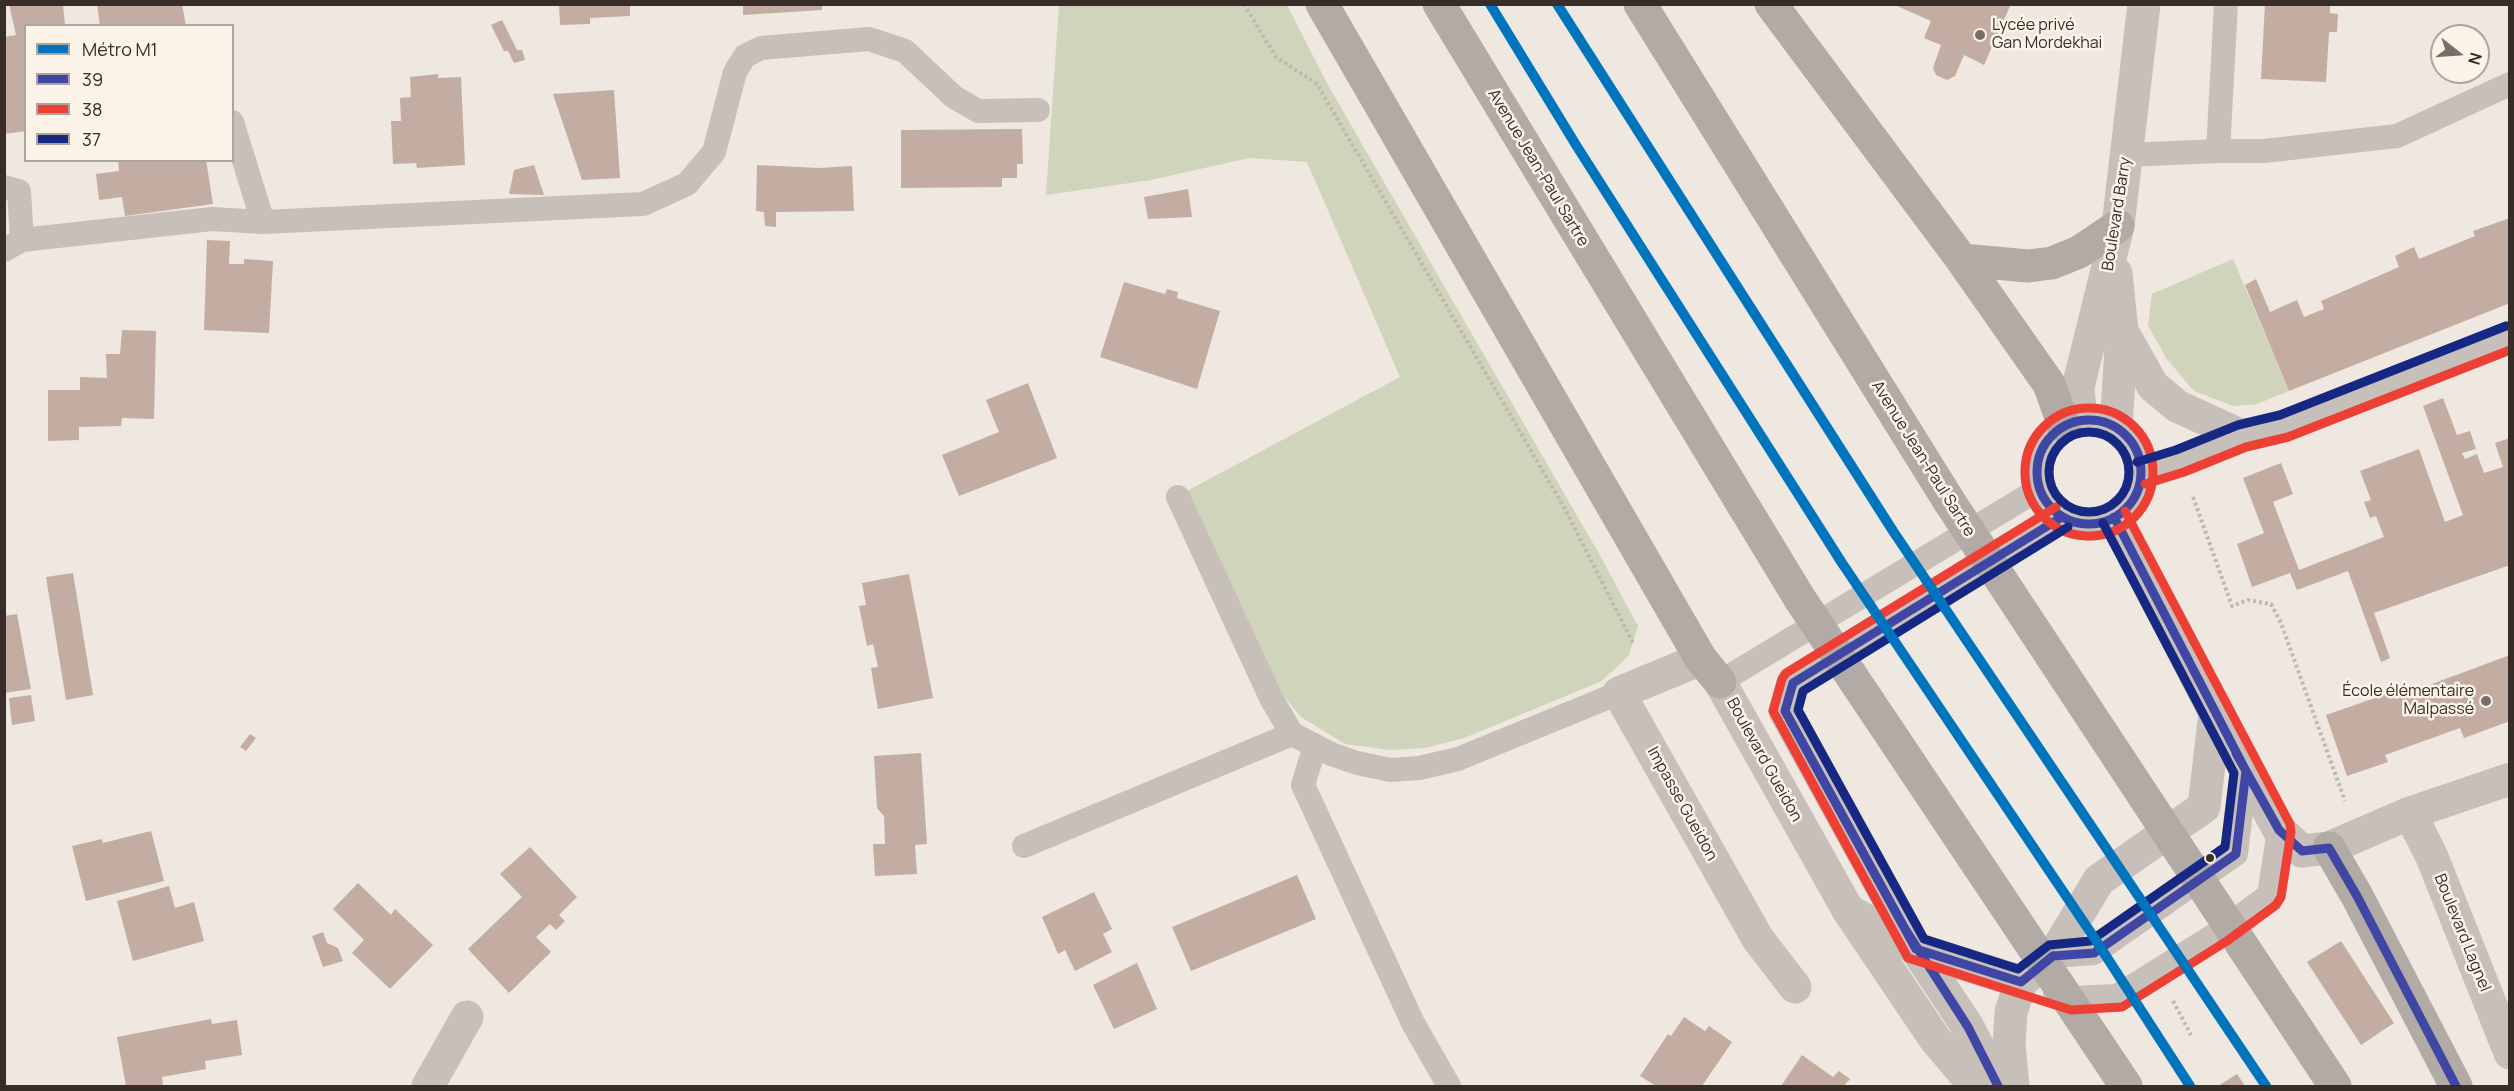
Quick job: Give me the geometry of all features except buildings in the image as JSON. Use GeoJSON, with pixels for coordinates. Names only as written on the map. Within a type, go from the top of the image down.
{"type":"FeatureCollection","features":[{"type":"Feature","properties":{"kind":"highway"},"geometry":{"type":"LineString","coordinates":[[1322,4],[1710,670]]}},
{"type":"Feature","properties":{"kind":"highway","name":"Avenue Jean-Paul Sartre"},"geometry":{"type":"LineString","coordinates":[[1439,4],[1800,599],[2126,1086]]}},
{"type":"Feature","properties":{"kind":"highway","name":"Avenue Jean-Paul Sartre"},"geometry":{"type":"LineString","coordinates":[[1640,4],[1949,501],[2335,1086]]}},
{"type":"Feature","properties":{"kind":"highway"},"geometry":{"type":"LineString","coordinates":[[1771,4],[1962,260],[2049,384],[2072,423]]}},
{"type":"Feature","properties":{"kind":"highway"},"geometry":{"type":"LineString","coordinates":[[1962,260],[2028,266],[2052,263],[2116,238]]}},
{"type":"Feature","properties":{"kind":"highway"},"geometry":{"type":"LineString","coordinates":[[2343,842],[2357,896],[2456,1086]]}},
{"type":"Feature","properties":{"kind":"street","name":"Boulevard Barry"},"geometry":{"type":"LineString","coordinates":[[2072,423],[2078,387],[2116,238],[2145,4]]}},
{"type":"Feature","properties":{"kind":"street"},"geometry":{"type":"LineString","coordinates":[[2116,238],[2121,331],[2116,427]]}},
{"type":"Feature","properties":{"kind":"street"},"geometry":{"type":"LineString","coordinates":[[2121,331],[2153,386],[2177,406],[2242,436]]}},
{"type":"Feature","properties":{"kind":"street"},"geometry":{"type":"LineString","coordinates":[[2141,472],[2180,461],[2242,436],[2284,426],[2510,337]]}},
{"type":"Feature","properties":{"kind":"street"},"geometry":{"type":"LineString","coordinates":[[2099,420],[2116,427],[2129,439],[2138,455],[2141,472],[2138,490],[2128,506],[2114,518],[2097,524],[2079,523],[2062,517],[2049,505],[2039,489],[2037,471],[2040,453],[2049,438],[2072,423],[2099,420]]}},
{"type":"Feature","properties":{"kind":"street"},"geometry":{"type":"LineString","coordinates":[[1998,1086],[1968,1027],[1916,949],[1785,711],[1793,683],[2062,517]]}},
{"type":"Feature","properties":{"kind":"street"},"geometry":{"type":"LineString","coordinates":[[2114,518],[2215,713],[2279,830],[2302,851],[2343,842],[2410,813],[2510,779]]}},
{"type":"Feature","properties":{"kind":"street"},"geometry":{"type":"LineString","coordinates":[[1619,693],[1710,670]]}},
{"type":"Feature","properties":{"kind":"street","name":"Boulevard Gueidon"},"geometry":{"type":"LineString","coordinates":[[1710,670],[1848,910],[1935,1039],[1975,1086]]}},
{"type":"Feature","properties":{"kind":"street","name":"Impasse Gueidon"},"geometry":{"type":"LineString","coordinates":[[1619,693],[1758,939],[1795,987]]}},
{"type":"Feature","properties":{"kind":"street"},"geometry":{"type":"LineString","coordinates":[[2013,1086],[2009,1044],[2011,1012],[2021,982],[2053,956],[2099,880],[2204,807],[2215,713]]}},
{"type":"Feature","properties":{"kind":"street","name":"Boulevard Lagnel"},"geometry":{"type":"LineString","coordinates":[[2410,813],[2432,857],[2510,1053]]}},
{"type":"Feature","properties":{"kind":"street"},"geometry":{"type":"LineString","coordinates":[[1848,910],[1916,949],[2021,982]]}},
{"type":"Feature","properties":{"kind":"street"},"geometry":{"type":"LineString","coordinates":[[428,1086],[467,1017]]}},
{"type":"Feature","properties":{"kind":"lane"},"geometry":{"type":"LineString","coordinates":[[2218,151],[2226,4]]}},
{"type":"Feature","properties":{"kind":"lane"},"geometry":{"type":"LineString","coordinates":[[4,187],[19,191],[13,245],[212,219],[263,222],[643,204],[687,184],[714,152],[735,72],[745,56],[761,48],[868,39],[905,51],[954,97],[978,111],[1038,110]]}},
{"type":"Feature","properties":{"kind":"lane"},"geometry":{"type":"LineString","coordinates":[[2127,155],[2264,151],[2397,135],[2510,84]]}},
{"type":"Feature","properties":{"kind":"lane"},"geometry":{"type":"LineString","coordinates":[[234,128],[263,222]]}},
{"type":"Feature","properties":{"kind":"lane","name":"Boulevard Gueidon"},"geometry":{"type":"LineString","coordinates":[[1710,670],[2039,489]]}},
{"type":"Feature","properties":{"kind":"lane"},"geometry":{"type":"LineString","coordinates":[[1178,497],[1271,698],[1292,734],[1315,746],[1357,763],[1390,770],[1419,768],[1458,759],[1619,693]]}},
{"type":"Feature","properties":{"kind":"lane"},"geometry":{"type":"LineString","coordinates":[[1024,846],[1292,734]]}},
{"type":"Feature","properties":{"kind":"lane"},"geometry":{"type":"LineString","coordinates":[[1315,746],[1304,785],[1413,1023],[1449,1086]]}},
{"type":"Feature","properties":{"kind":"lane"},"geometry":{"type":"LineString","coordinates":[[2053,956],[2094,953],[2236,854],[2246,771]]}},
{"type":"Feature","properties":{"kind":"lane"},"geometry":{"type":"LineString","coordinates":[[2021,982],[2072,998],[2117,996],[2221,930],[2269,895],[2279,830]]}},
{"type":"Feature","properties":{"kind":"path"},"geometry":{"type":"LineString","coordinates":[[1244,4],[1276,57],[1317,84],[1565,509],[1621,619]]}},
{"type":"Feature","properties":{"kind":"path"},"geometry":{"type":"LineString","coordinates":[[2180,461],[2232,606],[2248,600],[2271,604],[2281,623],[2343,842]]}},
{"type":"Feature","properties":{"kind":"green space"},"geometry":{"type":"Polygon","coordinates":[[[1059,5],[1287,5],[1329,87],[1598,552],[1638,626],[1629,655],[1602,681],[1464,738],[1425,748],[1390,750],[1345,744],[1301,717],[1277,688],[1187,491],[1400,377],[1307,162],[1249,158],[1151,180],[1046,195],[1059,5]]]}},
{"type":"Feature","properties":{"kind":"green space"},"geometry":{"type":"Polygon","coordinates":[[[2233,259],[2289,391],[2257,404],[2233,406],[2194,391],[2166,358],[2148,325],[2152,294],[2233,259]]]}},
{"type":"Feature","properties":{"kind":"metro line","name":"M1"},"geometry":{"type":"LineString","coordinates":[[1490,4],[1576,145],[1842,563],[2095,939],[2190,1086]]}},
{"type":"Feature","properties":{"kind":"metro line","name":"M1"},"geometry":{"type":"LineString","coordinates":[[1557,4],[1893,531],[2266,1086]]}},
{"type":"Feature","properties":{"kind":"transit line","name":"37"},"geometry":{"type":"LineString","coordinates":[[2137,462],[2176,450],[2238,425],[2280,415],[2506,326]]}},
{"type":"Feature","properties":{"kind":"transit line","name":"38"},"geometry":{"type":"LineString","coordinates":[[2145,484],[2184,472],[2246,447],[2288,437],[2510,350]]}},
{"type":"Feature","properties":{"kind":"transit line","name":"38"},"geometry":{"type":"LineString","coordinates":[[2089,408],[2113,413],[2134,427],[2148,448],[2153,472],[2148,496],[2134,517],[2113,531],[2089,536],[2065,531],[2044,517],[2030,496],[2025,472],[2030,448],[2044,427],[2065,413],[2089,408]]}},
{"type":"Feature","properties":{"kind":"transit line","name":"39"},"geometry":{"type":"LineString","coordinates":[[2089,420],[2109,424],[2126,435],[2137,452],[2141,472],[2137,492],[2126,509],[2109,520],[2089,524],[2069,520],[2052,509],[2041,492],[2037,472],[2041,452],[2052,435],[2069,424],[2089,420]]}},
{"type":"Feature","properties":{"kind":"transit line","name":"37"},"geometry":{"type":"LineString","coordinates":[[2089,432],[2104,435],[2117,444],[2126,457],[2129,472],[2126,487],[2117,500],[2104,509],[2089,512],[2074,509],[2061,500],[2052,487],[2049,472],[2052,457],[2061,444],[2074,435],[2089,432]]}},
{"type":"Feature","properties":{"kind":"transit line","name":"38"},"geometry":{"type":"LineString","coordinates":[[2056,507],[1786,673],[1782,679],[1773,711],[1908,958],[2071,1010],[2122,1007],[2227,941],[2276,905],[2281,897],[2291,832],[2290,824],[2125,511]]}},
{"type":"Feature","properties":{"kind":"transit line","name":"39"},"geometry":{"type":"LineString","coordinates":[[2062,517],[1793,683],[1785,711],[1916,949],[2021,982],[2053,956],[2094,953],[2236,854],[2246,771],[2114,517]]}},
{"type":"Feature","properties":{"kind":"transit line","name":"37"},"geometry":{"type":"LineString","coordinates":[[2068,527],[1803,691],[1798,710],[1924,939],[2018,969],[2049,945],[2090,941],[2225,847],[2234,773],[2103,523]]}},
{"type":"Feature","properties":{"kind":"transit line","name":"39"},"geometry":{"type":"LineString","coordinates":[[2236,753],[2279,830],[2302,851],[2329,848],[2357,896],[2456,1086]]}},
{"type":"Feature","properties":{"kind":"transit line","name":"39"},"geometry":{"type":"LineString","coordinates":[[1905,929],[1968,1027],[1998,1086]]}},
{"type":"Feature","properties":{"kind":"place","name":"Lycée privé Gan Mordekhai"},"geometry":{"type":"Point","coordinates":[1980,35]}},
{"type":"Feature","properties":{"kind":"place","name":"École élémentaire Malpassé"},"geometry":{"type":"Point","coordinates":[2486,701]}}]}
